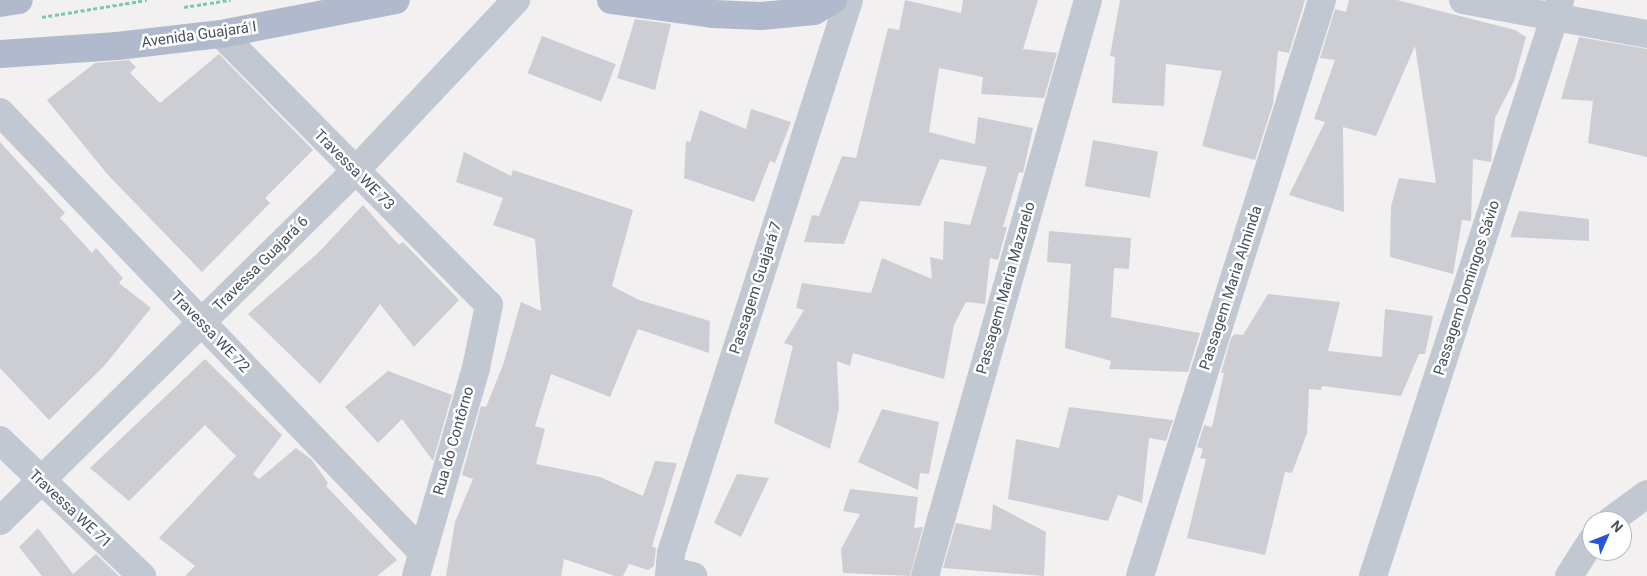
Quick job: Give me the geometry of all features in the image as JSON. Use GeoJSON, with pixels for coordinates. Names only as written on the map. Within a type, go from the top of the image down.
{"type":"FeatureCollection","features":[{"type":"Feature","properties":{"kind":"main road","name":"Avenida Guajará I"},"geometry":{"type":"LineString","coordinates":[[0,54],[117,46],[221,34],[396,0]]}},
{"type":"Feature","properties":{"kind":"main road"},"geometry":{"type":"LineString","coordinates":[[611,0],[712,14],[761,16],[814,11],[833,0]]}},
{"type":"Feature","properties":{"kind":"main road"},"geometry":{"type":"LineString","coordinates":[[0,3],[28,9]]}},
{"type":"Feature","properties":{"kind":"street","name":"Travessa Guajará 6"},"geometry":{"type":"LineString","coordinates":[[0,521],[202,324],[355,171],[516,0]]}},
{"type":"Feature","properties":{"kind":"street","name":"Passagem Guajará 7"},"geometry":{"type":"LineString","coordinates":[[678,574],[671,553],[849,0]]}},
{"type":"Feature","properties":{"kind":"street","name":"Passagem Maria Mazarelo"},"geometry":{"type":"LineString","coordinates":[[925,576],[1088,0]]}},
{"type":"Feature","properties":{"kind":"street","name":"Passagem Maria Alminda"},"geometry":{"type":"LineString","coordinates":[[1140,576],[1322,0]]}},
{"type":"Feature","properties":{"kind":"street"},"geometry":{"type":"LineString","coordinates":[[1463,0],[1557,7],[1647,34]]}},
{"type":"Feature","properties":{"kind":"street","name":"Passagem Domingos Sávio"},"geometry":{"type":"LineString","coordinates":[[1374,576],[1557,7]]}},
{"type":"Feature","properties":{"kind":"street","name":"Travessa WE 73"},"geometry":{"type":"LineString","coordinates":[[221,34],[489,305]]}},
{"type":"Feature","properties":{"kind":"street","name":"Travessa WE 72"},"geometry":{"type":"LineString","coordinates":[[0,112],[202,324],[419,564]]}},
{"type":"Feature","properties":{"kind":"street","name":"Rua do Contôrno"},"geometry":{"type":"LineString","coordinates":[[419,564],[476,368],[489,305]]}},
{"type":"Feature","properties":{"kind":"street","name":"Travessa WE 71"},"geometry":{"type":"LineString","coordinates":[[0,440],[142,576]]}},
{"type":"Feature","properties":{"kind":"street"},"geometry":{"type":"LineString","coordinates":[[1624,511],[1647,494]]}},
{"type":"Feature","properties":{"kind":"street"},"geometry":{"type":"LineString","coordinates":[[1569,576],[1582,556]]}},
{"type":"Feature","properties":{"kind":"path"},"geometry":{"type":"LineString","coordinates":[[28,9],[147,0]]}},
{"type":"Feature","properties":{"kind":"building"},"geometry":{"type":"Polygon","coordinates":[[[905,0],[961,13],[963,0],[1038,0],[1023,49],[1057,53],[1044,98],[981,94],[983,77],[939,68],[929,132],[975,144],[978,117],[1033,128],[1023,173],[1019,172],[1003,227],[1007,227],[998,260],[990,258],[985,304],[966,302],[954,325],[944,379],[853,353],[850,366],[837,361],[839,409],[830,449],[774,423],[793,346],[784,343],[804,310],[796,308],[802,283],[871,293],[882,258],[932,279],[930,257],[943,260],[944,221],[970,225],[987,167],[940,159],[920,206],[860,201],[844,244],[804,242],[812,215],[819,216],[842,156],[856,158],[888,28],[899,30],[905,0]]]}},
{"type":"Feature","properties":{"kind":"building"},"geometry":{"type":"Polygon","coordinates":[[[1120,0],[1305,0],[1289,53],[1278,51],[1273,104],[1255,160],[1202,146],[1222,71],[1166,64],[1164,106],[1112,103],[1115,57],[1110,56],[1120,0]]]}},
{"type":"Feature","properties":{"kind":"building"},"geometry":{"type":"Polygon","coordinates":[[[1349,0],[1397,0],[1515,30],[1526,37],[1514,81],[1495,118],[1491,162],[1473,159],[1471,221],[1462,220],[1453,274],[1390,257],[1391,206],[1399,178],[1436,183],[1415,46],[1376,136],[1343,127],[1344,212],[1289,195],[1325,122],[1314,119],[1335,60],[1320,58],[1335,9],[1346,12],[1349,0]]]}},
{"type":"Feature","properties":{"kind":"building"},"geometry":{"type":"Polygon","coordinates":[[[635,19],[671,24],[655,90],[617,78],[635,19]]]}},
{"type":"Feature","properties":{"kind":"building"},"geometry":{"type":"Polygon","coordinates":[[[542,36],[616,64],[601,102],[528,73],[542,36]]]}},
{"type":"Feature","properties":{"kind":"building"},"geometry":{"type":"Polygon","coordinates":[[[1579,37],[1647,49],[1647,157],[1588,143],[1593,101],[1561,99],[1579,37]]]}},
{"type":"Feature","properties":{"kind":"building"},"geometry":{"type":"Polygon","coordinates":[[[219,54],[313,150],[265,198],[270,203],[202,272],[108,175],[47,100],[95,63],[129,60],[136,67],[130,73],[160,103],[219,54]]]}},
{"type":"Feature","properties":{"kind":"building"},"geometry":{"type":"Polygon","coordinates":[[[751,109],[791,122],[775,163],[770,161],[754,202],[684,178],[686,141],[690,142],[700,110],[746,129],[751,109]]]}},
{"type":"Feature","properties":{"kind":"building"},"geometry":{"type":"Polygon","coordinates":[[[1093,140],[1158,151],[1150,198],[1085,186],[1093,140]]]}},
{"type":"Feature","properties":{"kind":"building"},"geometry":{"type":"Polygon","coordinates":[[[0,142],[65,213],[60,218],[92,253],[96,248],[123,278],[119,283],[151,308],[104,366],[49,420],[0,368],[0,142]]]}},
{"type":"Feature","properties":{"kind":"building"},"geometry":{"type":"Polygon","coordinates":[[[464,152],[511,176],[513,170],[633,210],[612,286],[639,300],[710,321],[709,353],[638,329],[610,397],[551,374],[535,426],[545,429],[536,464],[600,477],[643,496],[655,461],[677,463],[652,546],[656,548],[654,566],[648,570],[629,564],[623,576],[615,576],[564,559],[561,576],[446,576],[455,522],[473,479],[462,475],[481,406],[486,407],[503,365],[521,302],[541,311],[535,239],[493,225],[503,198],[456,182],[464,152]]]}},
{"type":"Feature","properties":{"kind":"building"},"geometry":{"type":"Polygon","coordinates":[[[363,205],[399,245],[403,242],[459,300],[414,347],[380,304],[320,384],[248,314],[318,253],[363,205]]]}},
{"type":"Feature","properties":{"kind":"building"},"geometry":{"type":"Polygon","coordinates":[[[1519,211],[1589,219],[1589,241],[1510,237],[1519,211]]]}},
{"type":"Feature","properties":{"kind":"building"},"geometry":{"type":"Polygon","coordinates":[[[1049,231],[1131,238],[1129,269],[1114,268],[1111,317],[1200,333],[1188,372],[1109,369],[1111,361],[1065,348],[1071,264],[1047,262],[1049,231]]]}},
{"type":"Feature","properties":{"kind":"building"},"geometry":{"type":"Polygon","coordinates":[[[1268,294],[1340,302],[1328,351],[1382,357],[1385,309],[1433,316],[1425,354],[1419,354],[1401,396],[1322,386],[1321,390],[1309,389],[1307,433],[1292,473],[1285,472],[1265,555],[1187,538],[1206,459],[1200,458],[1203,449],[1197,447],[1204,425],[1212,427],[1224,373],[1221,373],[1231,338],[1235,334],[1243,335],[1268,294]]]}},
{"type":"Feature","properties":{"kind":"building"},"geometry":{"type":"Polygon","coordinates":[[[205,359],[282,435],[253,474],[259,479],[296,448],[312,460],[328,483],[326,486],[397,560],[377,576],[185,576],[195,566],[159,538],[236,456],[205,425],[129,501],[90,468],[205,359]]]}},
{"type":"Feature","properties":{"kind":"building"},"geometry":{"type":"Polygon","coordinates":[[[388,371],[452,395],[433,461],[402,419],[378,443],[345,407],[388,371]]]}},
{"type":"Feature","properties":{"kind":"building"},"geometry":{"type":"Polygon","coordinates":[[[1069,407],[1173,420],[1166,441],[1149,438],[1142,503],[1118,495],[1108,521],[1008,499],[1016,439],[1059,448],[1069,407]]]}},
{"type":"Feature","properties":{"kind":"building"},"geometry":{"type":"Polygon","coordinates":[[[882,409],[939,422],[929,474],[920,473],[918,490],[858,462],[882,409]]]}},
{"type":"Feature","properties":{"kind":"building"},"geometry":{"type":"Polygon","coordinates":[[[737,474],[769,478],[741,537],[714,523],[737,474]]]}},
{"type":"Feature","properties":{"kind":"building"},"geometry":{"type":"Polygon","coordinates":[[[850,489],[918,497],[914,528],[923,527],[910,576],[843,573],[841,549],[860,514],[843,511],[850,489]]]}},
{"type":"Feature","properties":{"kind":"building"},"geometry":{"type":"Polygon","coordinates":[[[993,504],[1046,532],[1044,576],[943,568],[956,523],[991,530],[993,504]]]}},
{"type":"Feature","properties":{"kind":"building"},"geometry":{"type":"Polygon","coordinates":[[[38,528],[73,574],[96,554],[119,576],[42,576],[19,547],[38,528]]]}}]}
